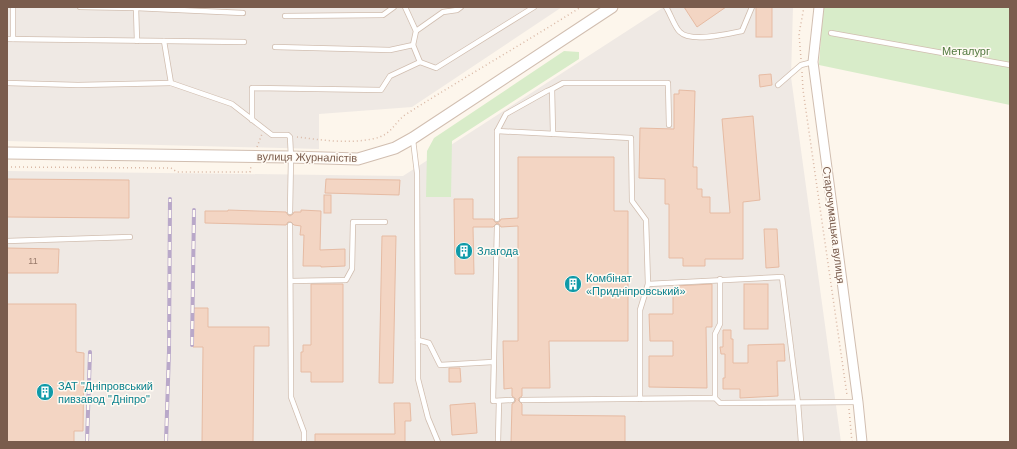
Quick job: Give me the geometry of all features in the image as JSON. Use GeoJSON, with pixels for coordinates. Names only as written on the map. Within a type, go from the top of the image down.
{"type":"FeatureCollection","features":[{"type":"Feature","properties":{"kind":"street","name":"вулиця Журналістів"},"geometry":{"type":"LineString","coordinates":[[7,153],[253,156],[358,159],[395,148],[412,138],[612,7]]}},
{"type":"Feature","properties":{"kind":"street","name":"Старочумацька вулиця"},"geometry":{"type":"LineString","coordinates":[[819,7],[814,62],[862,442]]}},
{"type":"Feature","properties":{"kind":"lane"},"geometry":{"type":"LineString","coordinates":[[12,7],[13,40]]}},
{"type":"Feature","properties":{"kind":"lane"},"geometry":{"type":"LineString","coordinates":[[80,7],[243,13]]}},
{"type":"Feature","properties":{"kind":"lane"},"geometry":{"type":"LineString","coordinates":[[285,16],[384,15],[394,7]]}},
{"type":"Feature","properties":{"kind":"lane"},"geometry":{"type":"LineString","coordinates":[[404,7],[416,31],[413,45],[420,62]]}},
{"type":"Feature","properties":{"kind":"lane"},"geometry":{"type":"LineString","coordinates":[[416,31],[443,12],[457,10],[461,7]]}},
{"type":"Feature","properties":{"kind":"lane"},"geometry":{"type":"LineString","coordinates":[[252,120],[252,88],[381,90],[390,76],[420,62],[436,68],[534,7]]}},
{"type":"Feature","properties":{"kind":"lane"},"geometry":{"type":"LineString","coordinates":[[666,7],[680,33],[690,37],[716,36],[742,31],[752,7]]}},
{"type":"Feature","properties":{"kind":"lane"},"geometry":{"type":"LineString","coordinates":[[136,8],[137,41]]}},
{"type":"Feature","properties":{"kind":"lane"},"geometry":{"type":"LineString","coordinates":[[831,33],[1010,65]]}},
{"type":"Feature","properties":{"kind":"lane"},"geometry":{"type":"LineString","coordinates":[[7,39],[244,42]]}},
{"type":"Feature","properties":{"kind":"lane"},"geometry":{"type":"LineString","coordinates":[[164,41],[170,83]]}},
{"type":"Feature","properties":{"kind":"lane"},"geometry":{"type":"LineString","coordinates":[[276,47],[390,50],[413,45]]}},
{"type":"Feature","properties":{"kind":"lane"},"geometry":{"type":"LineString","coordinates":[[778,85],[801,65],[814,62]]}},
{"type":"Feature","properties":{"kind":"lane"},"geometry":{"type":"LineString","coordinates":[[7,83],[78,85],[170,83],[232,104],[272,135],[286,134],[290,137],[290,212]]}},
{"type":"Feature","properties":{"kind":"lane"},"geometry":{"type":"LineString","coordinates":[[497,219],[497,131],[506,114],[547,91],[563,83],[668,83],[669,125]]}},
{"type":"Feature","properties":{"kind":"lane"},"geometry":{"type":"LineString","coordinates":[[552,89],[553,134]]}},
{"type":"Feature","properties":{"kind":"lane"},"geometry":{"type":"LineString","coordinates":[[497,131],[631,138],[632,201],[646,220],[648,284],[640,310],[640,399]]}},
{"type":"Feature","properties":{"kind":"lane"},"geometry":{"type":"LineString","coordinates":[[412,138],[416,173],[418,379],[428,418],[438,442]]}},
{"type":"Feature","properties":{"kind":"lane"},"geometry":{"type":"LineString","coordinates":[[290,281],[346,280],[352,269],[352,222],[385,222]]}},
{"type":"Feature","properties":{"kind":"lane"},"geometry":{"type":"LineString","coordinates":[[290,225],[291,397],[304,432],[304,442]]}},
{"type":"Feature","properties":{"kind":"lane"},"geometry":{"type":"LineString","coordinates":[[497,227],[493,401],[512,400]]}},
{"type":"Feature","properties":{"kind":"lane"},"geometry":{"type":"LineString","coordinates":[[7,241],[130,237]]}},
{"type":"Feature","properties":{"kind":"lane"},"geometry":{"type":"LineString","coordinates":[[648,284],[720,279],[782,277],[798,403],[801,442]]}},
{"type":"Feature","properties":{"kind":"lane"},"geometry":{"type":"LineString","coordinates":[[720,279],[720,324],[715,334],[715,398],[720,403],[858,402]]}},
{"type":"Feature","properties":{"kind":"lane"},"geometry":{"type":"LineString","coordinates":[[418,340],[429,343],[440,365],[493,362]]}},
{"type":"Feature","properties":{"kind":"lane"},"geometry":{"type":"LineString","coordinates":[[522,400],[715,398]]}},
{"type":"Feature","properties":{"kind":"lane"},"geometry":{"type":"LineString","coordinates":[[498,442],[499,401]]}},
{"type":"Feature","properties":{"kind":"path"},"geometry":{"type":"LineString","coordinates":[[290,137],[335,141],[373,139],[388,134],[404,115],[581,7]]}},
{"type":"Feature","properties":{"kind":"path"},"geometry":{"type":"LineString","coordinates":[[804,7],[799,34],[803,90],[848,402],[852,442]]}},
{"type":"Feature","properties":{"kind":"path"},"geometry":{"type":"LineString","coordinates":[[7,166],[171,168],[177,172],[250,172],[253,156],[264,129]]}},
{"type":"Feature","properties":{"kind":"shaded area"},"geometry":{"type":"Polygon","coordinates":[[[7,7],[562,7],[412,107],[319,114],[319,149],[7,141],[7,7]]]}},
{"type":"Feature","properties":{"kind":"shaded area"},"geometry":{"type":"Polygon","coordinates":[[[664,7],[793,7],[791,77],[841,442],[7,442],[7,171],[403,176],[664,7]]]}},
{"type":"Feature","properties":{"kind":"green space","name":"Металург"},"geometry":{"type":"Polygon","coordinates":[[[823,7],[1010,7],[1010,105],[819,65],[823,7]]]}},
{"type":"Feature","properties":{"kind":"green space"},"geometry":{"type":"Polygon","coordinates":[[[564,51],[579,52],[579,59],[452,141],[451,197],[426,197],[427,151],[434,138],[564,51]]]}},
{"type":"Feature","properties":{"kind":"building"},"geometry":{"type":"Polygon","coordinates":[[[684,7],[726,7],[697,27],[684,7]]]}},
{"type":"Feature","properties":{"kind":"building"},"geometry":{"type":"Polygon","coordinates":[[[756,7],[772,7],[772,37],[756,37],[756,7]]]}},
{"type":"Feature","properties":{"kind":"building"},"geometry":{"type":"Polygon","coordinates":[[[771,74],[772,85],[760,87],[759,75],[771,74]]]}},
{"type":"Feature","properties":{"kind":"building"},"geometry":{"type":"Polygon","coordinates":[[[679,90],[695,91],[693,167],[697,167],[697,189],[702,189],[702,197],[710,197],[710,213],[730,213],[722,119],[753,116],[760,200],[743,202],[743,259],[705,259],[705,266],[683,266],[683,258],[669,258],[669,204],[665,204],[665,179],[639,178],[640,128],[674,129],[674,94],[679,94],[679,90]]]}},
{"type":"Feature","properties":{"kind":"building","name":"Комбінат «Придніпровський»"},"geometry":{"type":"Polygon","coordinates":[[[518,157],[614,157],[614,211],[628,211],[628,341],[549,341],[550,388],[522,388],[522,396],[518,400],[522,404],[522,415],[625,416],[625,442],[511,442],[512,404],[516,399],[512,396],[512,388],[504,389],[503,341],[518,341],[518,226],[501,227],[497,223],[501,219],[518,218],[518,157]]]}},
{"type":"Feature","properties":{"kind":"building"},"geometry":{"type":"Polygon","coordinates":[[[7,179],[129,180],[129,218],[7,217],[7,179]]]}},
{"type":"Feature","properties":{"kind":"building"},"geometry":{"type":"Polygon","coordinates":[[[326,179],[400,180],[399,195],[325,193],[326,179]]]}},
{"type":"Feature","properties":{"kind":"building"},"geometry":{"type":"Polygon","coordinates":[[[324,195],[331,195],[331,213],[324,213],[324,195]]]}},
{"type":"Feature","properties":{"kind":"building","name":"Злагода"},"geometry":{"type":"Polygon","coordinates":[[[454,199],[473,199],[473,219],[493,219],[497,223],[493,227],[473,227],[474,274],[455,274],[454,199]]]}},
{"type":"Feature","properties":{"kind":"building"},"geometry":{"type":"Polygon","coordinates":[[[228,210],[286,212],[290,216],[294,212],[301,212],[301,210],[321,211],[320,250],[345,249],[345,266],[303,266],[304,235],[300,235],[301,226],[294,225],[291,222],[288,222],[286,225],[205,223],[205,211],[228,210]]]}},
{"type":"Feature","properties":{"kind":"building"},"geometry":{"type":"Polygon","coordinates":[[[764,229],[777,229],[779,267],[766,268],[764,229]]]}},
{"type":"Feature","properties":{"kind":"building"},"geometry":{"type":"Polygon","coordinates":[[[382,236],[396,236],[393,383],[379,383],[382,236]]]}},
{"type":"Feature","properties":{"kind":"building"},"geometry":{"type":"Polygon","coordinates":[[[7,248],[59,249],[58,273],[7,273],[7,248]]]}},
{"type":"Feature","properties":{"kind":"building"},"geometry":{"type":"Polygon","coordinates":[[[311,284],[343,284],[343,382],[311,382],[311,372],[301,372],[301,352],[303,352],[303,345],[311,345],[311,284]]]}},
{"type":"Feature","properties":{"kind":"building"},"geometry":{"type":"Polygon","coordinates":[[[712,284],[712,327],[706,327],[707,388],[649,387],[649,356],[673,356],[673,341],[650,341],[649,314],[673,314],[673,290],[675,290],[675,286],[712,284]]]}},
{"type":"Feature","properties":{"kind":"building"},"geometry":{"type":"Polygon","coordinates":[[[744,284],[768,284],[768,329],[744,329],[744,284]]]}},
{"type":"Feature","properties":{"kind":"building","name":"ЗАТ \"Дніпровський пивзавод \"Дніпро\""},"geometry":{"type":"Polygon","coordinates":[[[7,304],[76,304],[76,352],[84,353],[83,431],[74,431],[74,442],[7,442],[7,304]]]}},
{"type":"Feature","properties":{"kind":"building"},"geometry":{"type":"Polygon","coordinates":[[[193,308],[208,308],[208,327],[269,327],[269,346],[254,346],[253,442],[202,442],[203,347],[193,347],[193,308]]]}},
{"type":"Feature","properties":{"kind":"building"},"geometry":{"type":"Polygon","coordinates":[[[723,330],[731,330],[731,339],[733,339],[733,363],[748,363],[748,345],[784,344],[785,361],[777,361],[778,396],[740,398],[740,389],[723,389],[723,378],[725,378],[725,354],[721,354],[720,347],[723,347],[723,330]]]}},
{"type":"Feature","properties":{"kind":"building"},"geometry":{"type":"Polygon","coordinates":[[[449,368],[460,368],[461,382],[449,382],[449,368]]]}},
{"type":"Feature","properties":{"kind":"building"},"geometry":{"type":"Polygon","coordinates":[[[394,403],[410,403],[411,421],[405,421],[405,442],[315,442],[315,434],[395,434],[394,403]]]}},
{"type":"Feature","properties":{"kind":"building"},"geometry":{"type":"Polygon","coordinates":[[[475,403],[477,433],[452,435],[450,405],[475,403]]]}},
{"type":"Feature","properties":{"kind":"railway"},"geometry":{"type":"LineString","coordinates":[[166,442],[169,351],[170,199]]}},
{"type":"Feature","properties":{"kind":"railway"},"geometry":{"type":"LineString","coordinates":[[192,345],[194,210]]}},
{"type":"Feature","properties":{"kind":"railway"},"geometry":{"type":"LineString","coordinates":[[87,442],[90,352]]}},
{"type":"Feature","properties":{"kind":"place","name":"Злагода"},"geometry":{"type":"Point","coordinates":[464,251]}},
{"type":"Feature","properties":{"kind":"place","name":"Комбінат «Придніпровський»"},"geometry":{"type":"Point","coordinates":[573,284]}},
{"type":"Feature","properties":{"kind":"place","name":"ЗАТ \"Дніпровський пивзавод \"Дніпро\""},"geometry":{"type":"Point","coordinates":[45,392]}}]}
